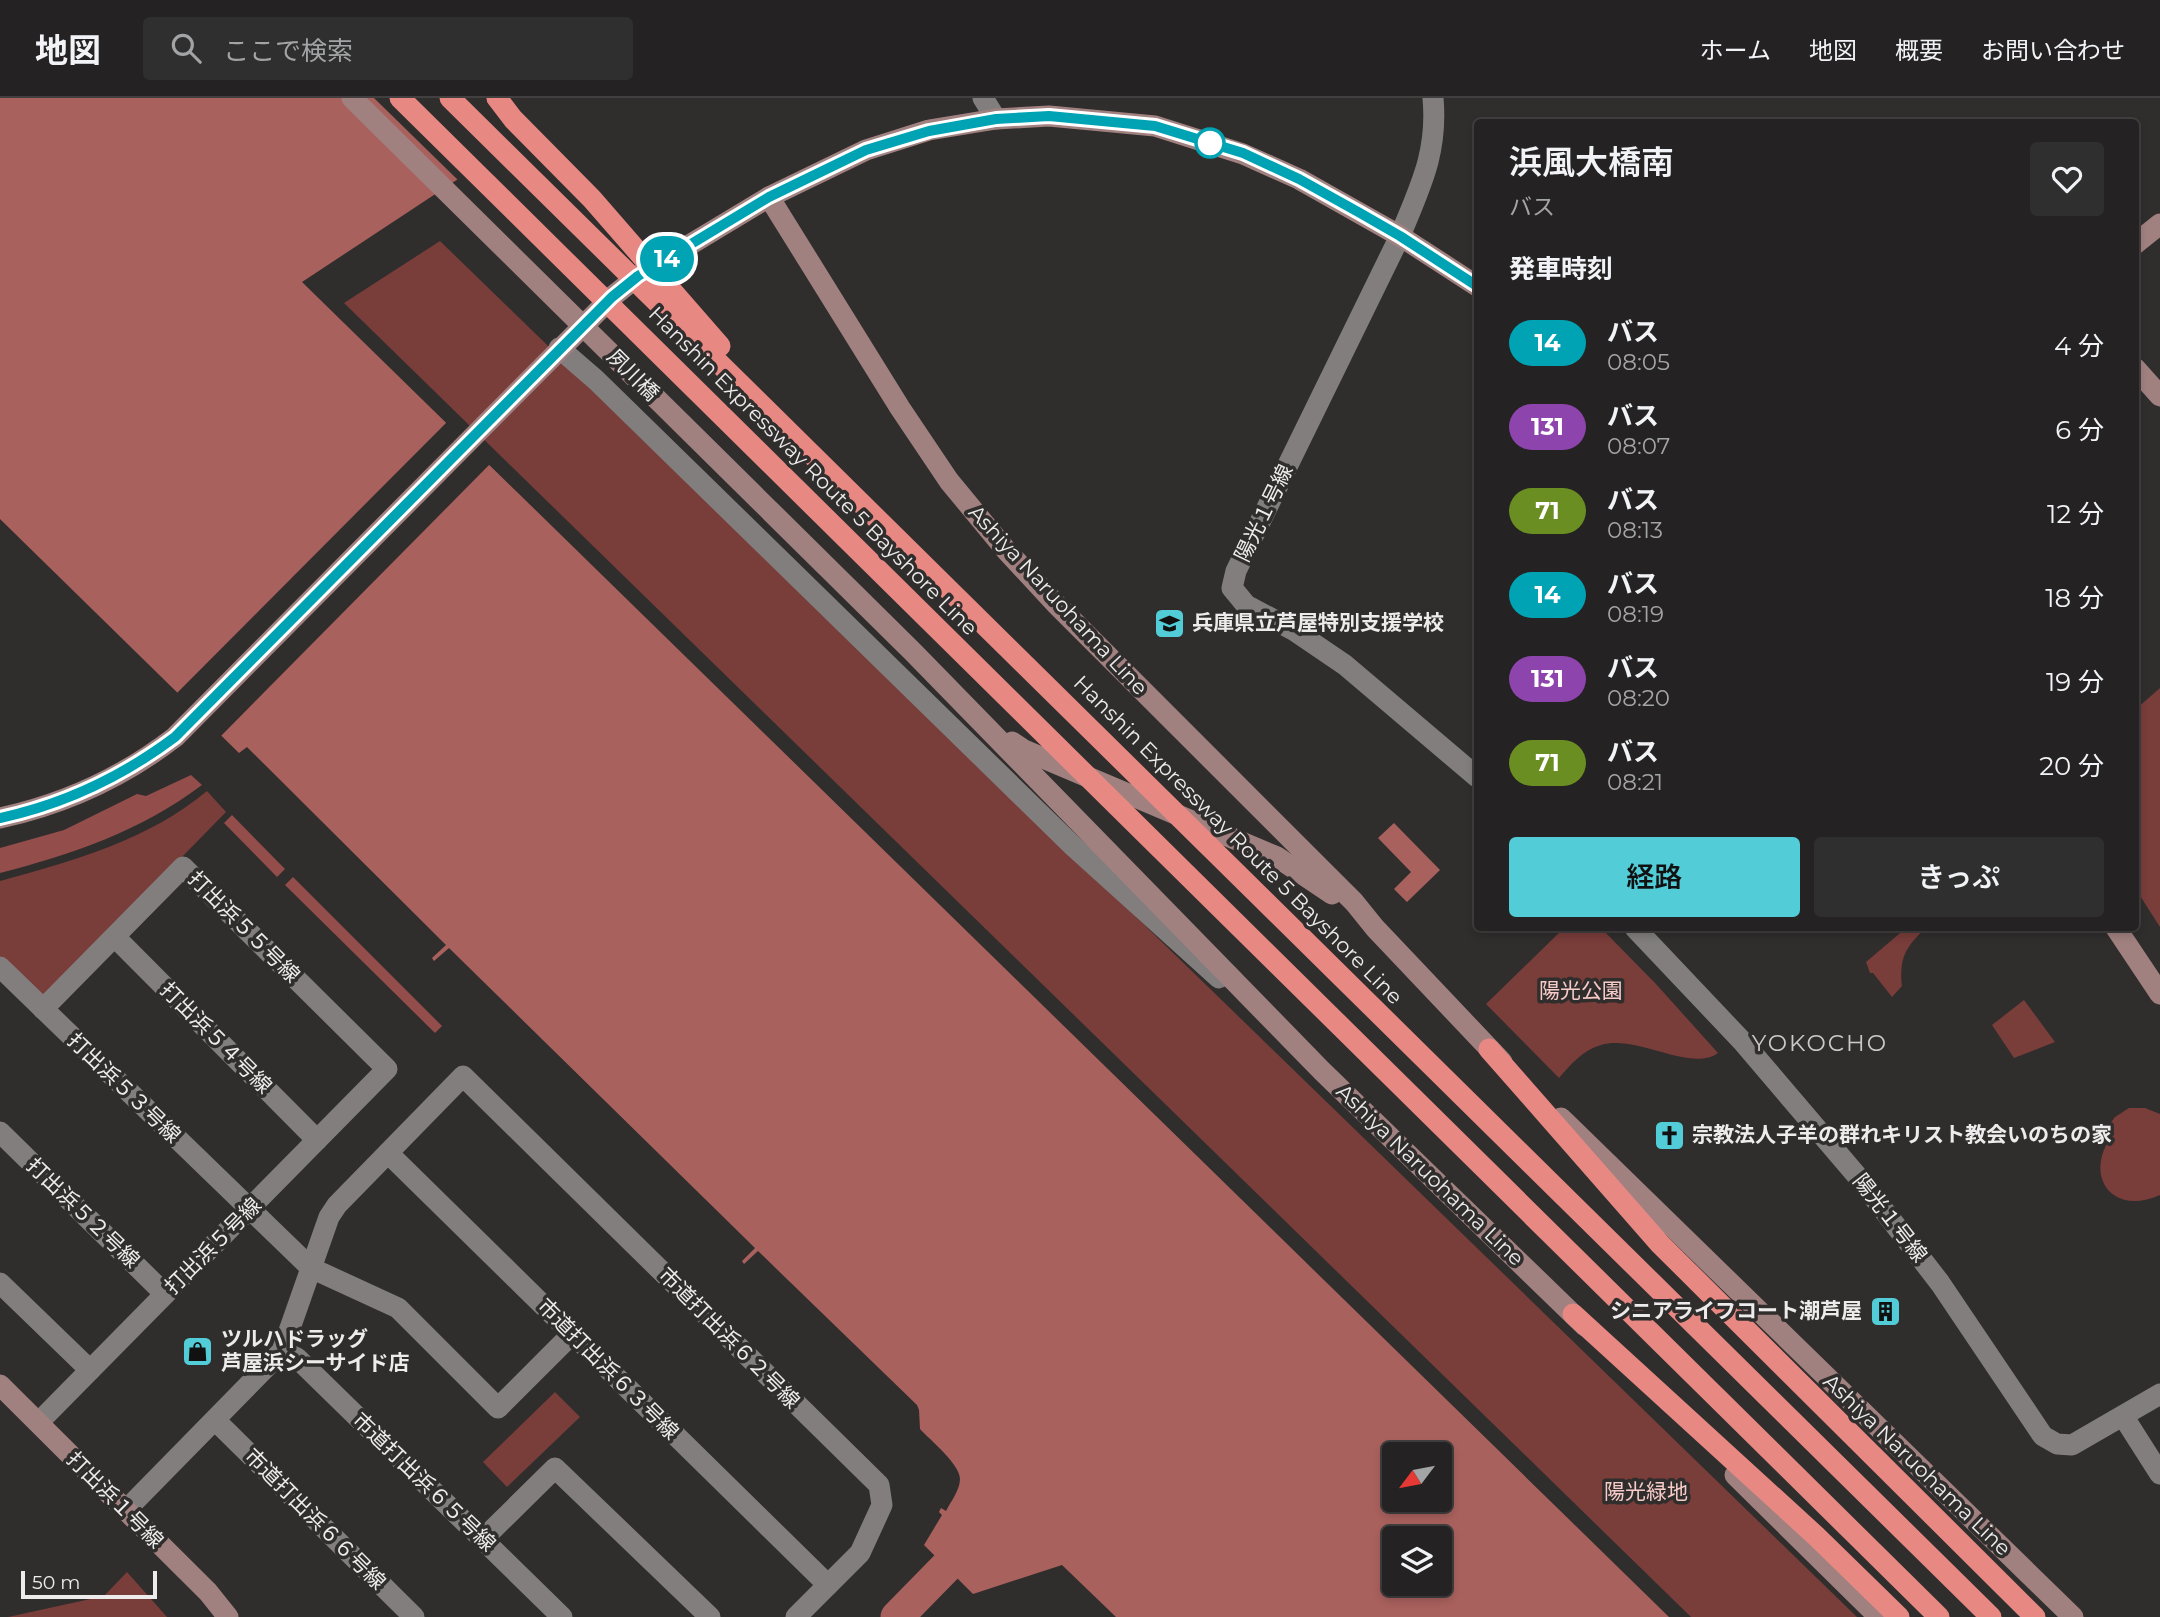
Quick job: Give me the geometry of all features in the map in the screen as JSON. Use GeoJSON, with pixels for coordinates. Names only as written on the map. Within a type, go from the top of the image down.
{"type":"FeatureCollection","features":[{"type":"Feature","properties":{"kind":"highway","name":"Hanshin Expressway Route 5 Bayshore Line"},"geometry":{"type":"LineString","coordinates":[[400,98],[1939,1617]]}},
{"type":"Feature","properties":{"kind":"highway","name":"Hanshin Expressway Route 5 Bayshore Line"},"geometry":{"type":"LineString","coordinates":[[450,98],[939,578],[1416,1053],[1992,1617]]}},
{"type":"Feature","properties":{"kind":"highway"},"geometry":{"type":"LineString","coordinates":[[497,98],[513,119],[583,190],[744,371],[883,512],[939,578]]}},
{"type":"Feature","properties":{"kind":"highway"},"geometry":{"type":"LineString","coordinates":[[1489,1049],[1660,1244],[2035,1617]]}},
{"type":"Feature","properties":{"kind":"highway"},"geometry":{"type":"LineString","coordinates":[[1573,1314],[1816,1536],[1899,1617]]}},
{"type":"Feature","properties":{"kind":"main road","name":"夙川橋"},"geometry":{"type":"LineString","coordinates":[[352,98],[914,652]]}},
{"type":"Feature","properties":{"kind":"main road"},"geometry":{"type":"LineString","coordinates":[[0,818],[85,792],[156,751],[185,728],[612,297],[638,276],[769,197],[866,150],[929,131],[996,119],[1049,116],[1155,126],[1243,153],[1299,179],[1400,236],[1474,284]]}},
{"type":"Feature","properties":{"kind":"main road","name":"Ashiya Naruohama Line"},"geometry":{"type":"LineString","coordinates":[[769,197],[900,408],[949,481],[1006,550],[1057,605],[1354,902],[1375,928],[1489,1049],[2073,1617]]}},
{"type":"Feature","properties":{"kind":"main road"},"geometry":{"type":"LineString","coordinates":[[2139,241],[2160,224]]}},
{"type":"Feature","properties":{"kind":"main road"},"geometry":{"type":"LineString","coordinates":[[2139,372],[2160,396]]}},
{"type":"Feature","properties":{"kind":"main road","name":"Ashiya Naruohama Line"},"geometry":{"type":"LineString","coordinates":[[914,652],[1322,1070],[1879,1617]]}},
{"type":"Feature","properties":{"kind":"main road","name":"Ashiya Naruohama Line"},"geometry":{"type":"LineString","coordinates":[[988,727],[1024,750],[1277,857],[1325,888],[1375,928]]}},
{"type":"Feature","properties":{"kind":"main road"},"geometry":{"type":"LineString","coordinates":[[2118,931],[2160,994]]}},
{"type":"Feature","properties":{"kind":"main road","name":"打出浜１号線"},"geometry":{"type":"LineString","coordinates":[[0,1385],[208,1592],[228,1617]]}},
{"type":"Feature","properties":{"kind":"street"},"geometry":{"type":"LineString","coordinates":[[983,98],[996,119]]}},
{"type":"Feature","properties":{"kind":"street"},"geometry":{"type":"LineString","coordinates":[[1400,236],[1431,157],[1435,118],[1433,98]]}},
{"type":"Feature","properties":{"kind":"street","name":"陽光１号線"},"geometry":{"type":"LineString","coordinates":[[1400,236],[1236,571],[1233,588],[1246,605],[1295,631],[1345,665],[1474,774]]}},
{"type":"Feature","properties":{"kind":"street"},"geometry":{"type":"LineString","coordinates":[[559,348],[597,380],[1073,846],[1322,1070]]}},
{"type":"Feature","properties":{"kind":"street","name":"打出浜５５号線"},"geometry":{"type":"LineString","coordinates":[[43,1009],[183,867],[387,1069]]}},
{"type":"Feature","properties":{"kind":"street","name":"陽光１号線"},"geometry":{"type":"LineString","coordinates":[[1638,931],[1742,1041],[1858,1177],[1966,1320],[2040,1432],[2052,1442],[2072,1444],[2123,1416]]}},
{"type":"Feature","properties":{"kind":"street","name":"打出浜５４号線"},"geometry":{"type":"LineString","coordinates":[[114,937],[317,1140]]}},
{"type":"Feature","properties":{"kind":"street","name":"打出浜５３号線"},"geometry":{"type":"LineString","coordinates":[[0,967],[311,1268],[398,1308],[498,1408],[572,1334]]}},
{"type":"Feature","properties":{"kind":"street","name":"打出浜５号線"},"geometry":{"type":"LineString","coordinates":[[39,1422],[387,1069]]}},
{"type":"Feature","properties":{"kind":"street","name":"市道打出浜６２号線"},"geometry":{"type":"LineString","coordinates":[[388,1153],[463,1076],[879,1485],[882,1505],[860,1553],[796,1617]]}},
{"type":"Feature","properties":{"kind":"street","name":"打出浜５２号線"},"geometry":{"type":"LineString","coordinates":[[0,1132],[165,1294]]}},
{"type":"Feature","properties":{"kind":"street"},"geometry":{"type":"LineString","coordinates":[[126,1510],[282,1351],[329,1217],[388,1153]]}},
{"type":"Feature","properties":{"kind":"street","name":"市道打出浜６３号線"},"geometry":{"type":"LineString","coordinates":[[388,1153],[828,1585]]}},
{"type":"Feature","properties":{"kind":"street"},"geometry":{"type":"LineString","coordinates":[[0,1283],[90,1370]]}},
{"type":"Feature","properties":{"kind":"street","name":"市道打出浜６５号線"},"geometry":{"type":"LineString","coordinates":[[282,1351],[297,1358],[562,1617]]}},
{"type":"Feature","properties":{"kind":"street"},"geometry":{"type":"LineString","coordinates":[[2160,1394],[2123,1416],[2160,1474]]}},
{"type":"Feature","properties":{"kind":"street","name":"市道打出浜６６号線"},"geometry":{"type":"LineString","coordinates":[[215,1420],[414,1617]]}},
{"type":"Feature","properties":{"kind":"street"},"geometry":{"type":"LineString","coordinates":[[483,1539],[555,1468],[710,1617]]}},
{"type":"Feature","properties":{"kind":"green space","name":"陽光緑地"},"geometry":{"type":"Polygon","coordinates":[[[440,241],[1857,1617],[1691,1617],[344,303],[440,241]]]}},
{"type":"Feature","properties":{"kind":"green space"},"geometry":{"type":"Polygon","coordinates":[[[2160,688],[2160,927],[2139,894],[2139,706],[2160,688]]]}},
{"type":"Feature","properties":{"kind":"green space"},"geometry":{"type":"Polygon","coordinates":[[[207,791],[226,812],[43,999],[0,959],[0,881],[82,857],[135,836],[184,808],[207,791]]]}},
{"type":"Feature","properties":{"kind":"green space","name":"陽光公園"},"geometry":{"type":"Polygon","coordinates":[[[1561,931],[1604,931],[1718,1053],[1693,1059],[1631,1044],[1601,1045],[1583,1054],[1559,1078],[1486,1004],[1561,931]]]}},
{"type":"Feature","properties":{"kind":"green space"},"geometry":{"type":"Polygon","coordinates":[[[1902,931],[1923,931],[1905,953],[1902,986],[1892,997],[1873,973],[1870,973],[1866,962],[1902,931]]]}},
{"type":"Feature","properties":{"kind":"green space"},"geometry":{"type":"Polygon","coordinates":[[[2024,1000],[2055,1042],[2014,1058],[1992,1025],[2024,1000]]]}},
{"type":"Feature","properties":{"kind":"green space"},"geometry":{"type":"Polygon","coordinates":[[[2129,1108],[2145,1108],[2160,1114],[2160,1195],[2144,1200],[2129,1201],[2117,1197],[2108,1190],[2102,1180],[2100,1167],[2110,1138],[2103,1133],[2115,1117],[2129,1108]]]}},
{"type":"Feature","properties":{"kind":"green space"},"geometry":{"type":"Polygon","coordinates":[[[555,1392],[580,1417],[507,1487],[483,1462],[555,1392]]]}},
{"type":"Feature","properties":{"kind":"green space"},"geometry":{"type":"Polygon","coordinates":[[[127,1572],[167,1617],[8,1617],[104,1596],[127,1572]]]}},
{"type":"Feature","properties":{"kind":"shaded area"},"geometry":{"type":"Polygon","coordinates":[[[0,98],[581,98],[302,282],[1669,1617],[1116,1617],[1062,1565],[973,1594],[924,1545],[942,1515],[939,1512],[941,1508],[946,1511],[955,1495],[960,1479],[950,1459],[920,1429],[917,1405],[758,1251],[744,1264],[742,1261],[755,1248],[449,948],[434,961],[432,958],[446,945],[247,747],[239,753],[0,519],[0,98]]]}},
{"type":"Feature","properties":{"kind":"shaded area"},"geometry":{"type":"Polygon","coordinates":[[[191,775],[202,785],[131,828],[54,858],[0,873],[0,848],[64,830],[137,794],[146,796],[191,775]]]}},
{"type":"Feature","properties":{"kind":"shaded area"},"geometry":{"type":"Polygon","coordinates":[[[232,815],[285,869],[277,877],[224,823],[232,815]]]}},
{"type":"Feature","properties":{"kind":"shaded area"},"geometry":{"type":"Polygon","coordinates":[[[1394,823],[1440,870],[1407,902],[1394,889],[1411,872],[1378,838],[1394,823]]]}},
{"type":"Feature","properties":{"kind":"shaded area"},"geometry":{"type":"Polygon","coordinates":[[[293,877],[442,1026],[435,1033],[285,885],[293,877]]]}},
{"type":"Feature","properties":{"kind":"pier"},"geometry":{"type":"Polygon","coordinates":[[[374,98],[585,98],[460,182],[374,98]]]}},
{"type":"Feature","properties":{"kind":"pier"},"geometry":{"type":"Polygon","coordinates":[[[449,420],[492,462],[219,738],[175,695],[449,420]]]}},
{"type":"Feature","properties":{"kind":"waterway"},"geometry":{"type":"LineString","coordinates":[[897,1617],[946,1567]]}},
{"type":"Feature","properties":{"kind":"bus line","name":"14"},"geometry":{"type":"LineString","coordinates":[[0,818],[85,792],[142,760],[175,737],[612,297],[638,276],[769,197],[866,150],[929,131],[996,119],[1049,116],[1155,126],[1243,153],[1299,179],[1400,236],[1474,284]]}},
{"type":"Feature","properties":{"kind":"place","name":"兵庫県立芦屋特別支援学校"},"geometry":{"type":"Point","coordinates":[1169,623]}},
{"type":"Feature","properties":{"kind":"place","name":"宗教法人子羊の群れキリスト教会いのちの家"},"geometry":{"type":"Point","coordinates":[1669,1135]}},
{"type":"Feature","properties":{"kind":"place","name":"シニアライフコート潮芦屋"},"geometry":{"type":"Point","coordinates":[1885,1311]}},
{"type":"Feature","properties":{"kind":"place","name":"ツルハドラッグ 芦屋浜シーサイド店"},"geometry":{"type":"Point","coordinates":[198,1351]}},
{"type":"Feature","properties":{"kind":"district","name":"YOKOCHO"},"geometry":{"type":"Point","coordinates":[1820,1043]}}]}
